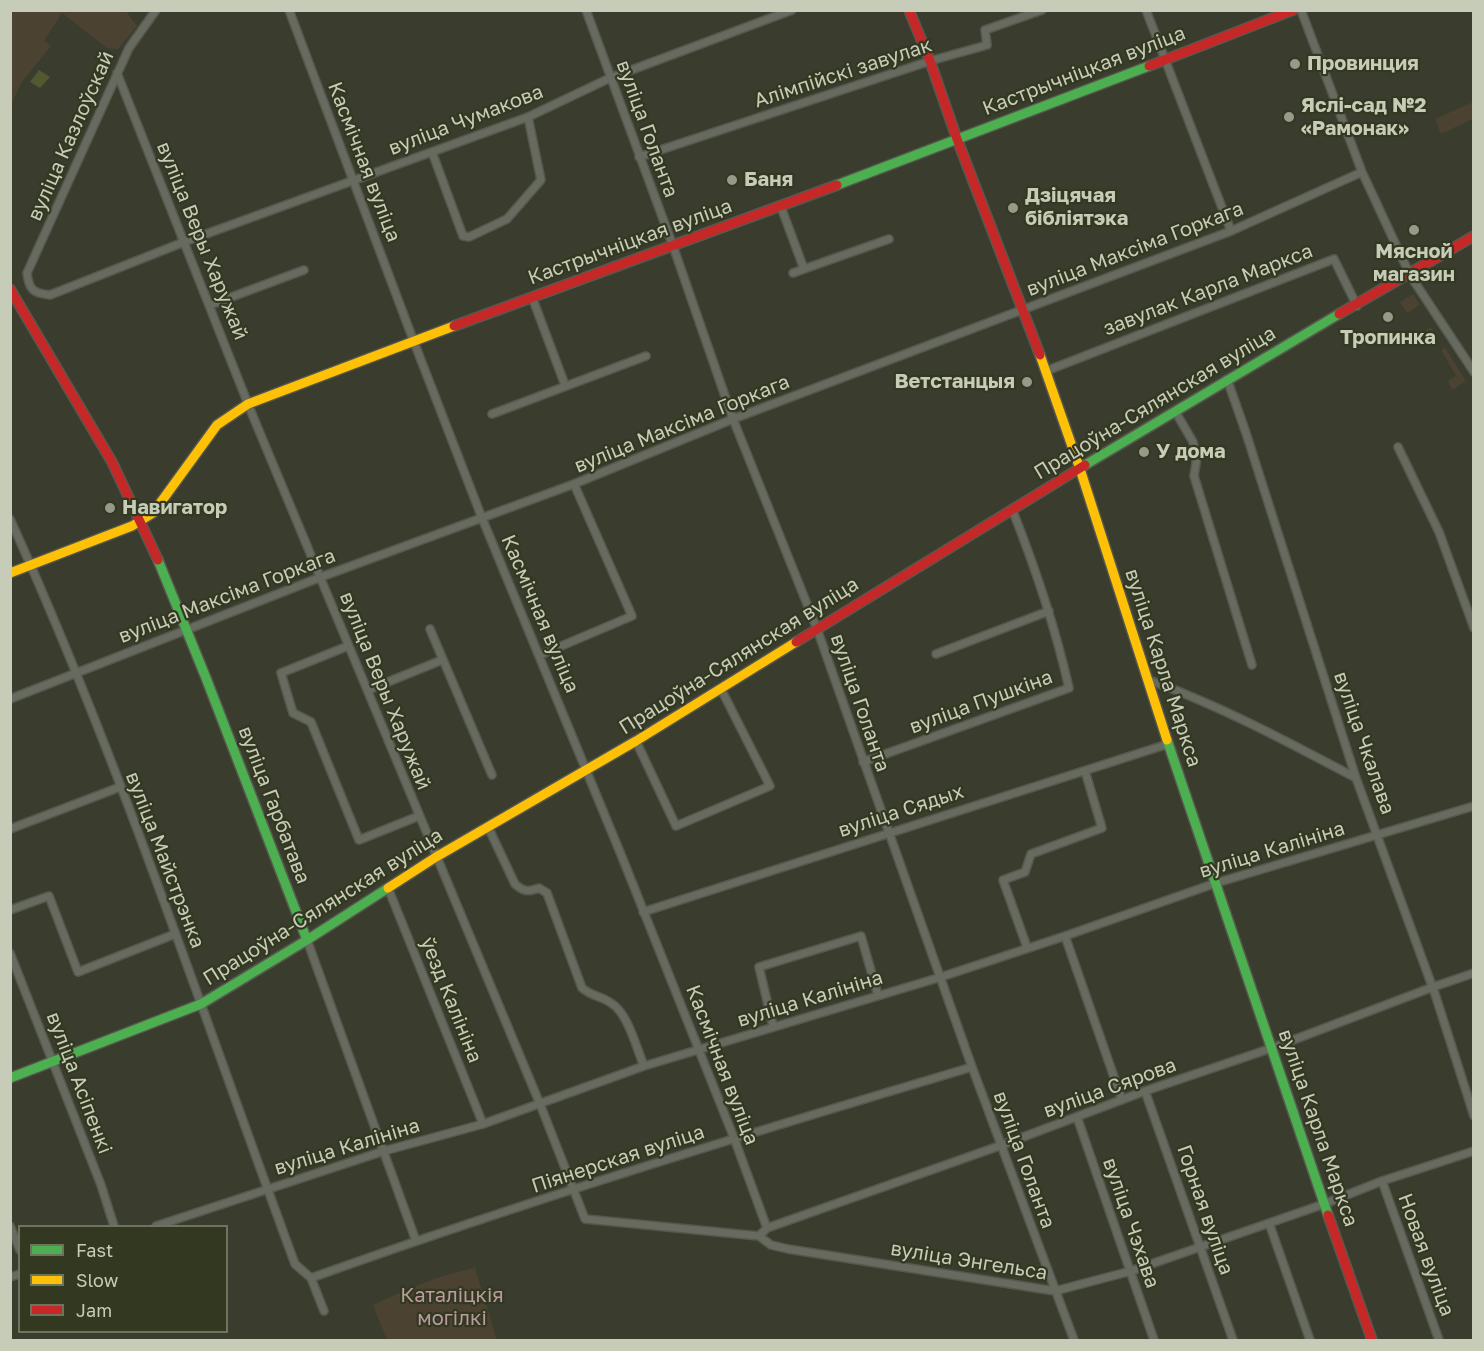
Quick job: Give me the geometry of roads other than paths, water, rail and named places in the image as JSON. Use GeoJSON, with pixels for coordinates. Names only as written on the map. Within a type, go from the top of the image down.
{"type":"FeatureCollection","features":[{"type":"Feature","properties":{"kind":"street","name":"Касмічная вуліца"},"geometry":{"type":"LineString","coordinates":[[289,10],[482,518],[734,1138],[767,1228]]}},
{"type":"Feature","properties":{"kind":"street","name":"вуліца Голанта"},"geometry":{"type":"LineString","coordinates":[[586,10],[734,419],[816,629],[972,1067],[1074,1341]]}},
{"type":"Feature","properties":{"kind":"street","name":"вуліца Чумакова"},"geometry":{"type":"LineString","coordinates":[[27,273],[29,287],[36,294],[50,295],[353,179],[528,117],[610,78],[792,10]]}},
{"type":"Feature","properties":{"kind":"street","name":"вуліца Карла Маркса"},"geometry":{"type":"LineString","coordinates":[[909,10],[1046,371],[1080,469],[1168,744],[1372,1341]]}},
{"type":"Feature","properties":{"kind":"street","name":"Алімпійскі завулак"},"geometry":{"type":"LineString","coordinates":[[639,157],[930,61],[987,45],[984,30],[1042,10]]}},
{"type":"Feature","properties":{"kind":"street"},"geometry":{"type":"LineString","coordinates":[[1146,10],[1231,231]]}},
{"type":"Feature","properties":{"kind":"street","name":"Кастрычніцкая вуліца"},"geometry":{"type":"LineString","coordinates":[[140,521],[153,513],[217,425],[248,404],[532,297],[781,207],[1293,10]]}},
{"type":"Feature","properties":{"kind":"street"},"geometry":{"type":"LineString","coordinates":[[1301,10],[1362,172],[1410,274],[1473,372]]}},
{"type":"Feature","properties":{"kind":"street","name":"вуліца Казлоўскай"},"geometry":{"type":"LineString","coordinates":[[27,273],[129,48],[154,13]]}},
{"type":"Feature","properties":{"kind":"street","name":"вуліца Веры Харужай"},"geometry":{"type":"LineString","coordinates":[[117,74],[248,404],[540,1104],[585,1219]]}},
{"type":"Feature","properties":{"kind":"street"},"geometry":{"type":"LineString","coordinates":[[432,152],[464,236],[469,237],[507,219],[541,180],[528,117]]}},
{"type":"Feature","properties":{"kind":"street","name":"вуліца Максіма Горкага"},"geometry":{"type":"LineString","coordinates":[[10,699],[321,577],[574,484],[734,419],[1231,231],[1362,172]]}},
{"type":"Feature","properties":{"kind":"street"},"geometry":{"type":"LineString","coordinates":[[781,207],[804,269]]}},
{"type":"Feature","properties":{"kind":"street","name":"Працоўна-Сялянская вуліца"},"geometry":{"type":"LineString","coordinates":[[10,1078],[201,1004],[436,858],[636,741],[1011,509],[1227,379],[1357,306],[1473,236]]}},
{"type":"Feature","properties":{"kind":"street"},"geometry":{"type":"LineString","coordinates":[[793,273],[889,239]]}},
{"type":"Feature","properties":{"kind":"street","name":"завулак Карла Маркса"},"geometry":{"type":"LineString","coordinates":[[1046,371],[1334,260],[1357,306]]}},
{"type":"Feature","properties":{"kind":"street"},"geometry":{"type":"LineString","coordinates":[[210,305],[304,270]]}},
{"type":"Feature","properties":{"kind":"street","name":"вуліца Гарбатава"},"geometry":{"type":"LineString","coordinates":[[10,289],[92,428],[140,521],[187,630],[307,940],[416,1241]]}},
{"type":"Feature","properties":{"kind":"street"},"geometry":{"type":"LineString","coordinates":[[532,297],[565,385]]}},
{"type":"Feature","properties":{"kind":"street"},"geometry":{"type":"LineString","coordinates":[[492,414],[646,356]]}},
{"type":"Feature","properties":{"kind":"street","name":"вуліца Чкалава"},"geometry":{"type":"LineString","coordinates":[[1227,379],[1250,444],[1356,778],[1432,987],[1473,1116]]}},
{"type":"Feature","properties":{"kind":"street"},"geometry":{"type":"LineString","coordinates":[[1175,411],[1192,442],[1197,457],[1194,476],[1252,665]]}},
{"type":"Feature","properties":{"kind":"street"},"geometry":{"type":"LineString","coordinates":[[1398,447],[1438,531],[1473,628]]}},
{"type":"Feature","properties":{"kind":"street"},"geometry":{"type":"LineString","coordinates":[[540,656],[632,616],[574,484]]}},
{"type":"Feature","properties":{"kind":"street","name":"вуліца Пушкіна"},"geometry":{"type":"LineString","coordinates":[[863,762],[1069,688],[1059,642],[1028,549],[1011,509]]}},
{"type":"Feature","properties":{"kind":"street","name":"вуліца Майстрэнка"},"geometry":{"type":"LineString","coordinates":[[10,519],[76,672],[120,787],[295,1264],[311,1278],[324,1311]]}},
{"type":"Feature","properties":{"kind":"street"},"geometry":{"type":"LineString","coordinates":[[10,573],[140,521]]}},
{"type":"Feature","properties":{"kind":"street"},"geometry":{"type":"LineString","coordinates":[[936,654],[1048,611]]}},
{"type":"Feature","properties":{"kind":"street"},"geometry":{"type":"LineString","coordinates":[[430,629],[492,775]]}},
{"type":"Feature","properties":{"kind":"street"},"geometry":{"type":"LineString","coordinates":[[348,646],[281,673],[292,713],[311,722],[359,840],[418,816]]}},
{"type":"Feature","properties":{"kind":"street"},"geometry":{"type":"LineString","coordinates":[[368,690],[442,660]]}},
{"type":"Feature","properties":{"kind":"street"},"geometry":{"type":"LineString","coordinates":[[1149,680],[1255,724],[1356,778]]}},
{"type":"Feature","properties":{"kind":"street"},"geometry":{"type":"LineString","coordinates":[[636,741],[676,826],[770,786],[721,689]]}},
{"type":"Feature","properties":{"kind":"street","name":"вуліца Сядых"},"geometry":{"type":"LineString","coordinates":[[643,912],[1168,744]]}},
{"type":"Feature","properties":{"kind":"street"},"geometry":{"type":"LineString","coordinates":[[1027,947],[1003,880],[1025,872],[1030,854],[1102,828],[1085,771]]}},
{"type":"Feature","properties":{"kind":"street"},"geometry":{"type":"LineString","coordinates":[[10,829],[120,787]]}},
{"type":"Feature","properties":{"kind":"street","name":"вуліца Калініна"},"geometry":{"type":"LineString","coordinates":[[162,1225],[384,1151],[483,1124],[644,1066],[1065,936],[1216,883],[1473,806]]}},
{"type":"Feature","properties":{"kind":"street"},"geometry":{"type":"LineString","coordinates":[[488,827],[515,884],[529,892],[539,888],[547,893],[582,988],[589,994],[610,1002],[622,1011],[644,1066]]}},
{"type":"Feature","properties":{"kind":"street","name":"ўезд Калініна"},"geometry":{"type":"LineString","coordinates":[[388,888],[483,1124]]}},
{"type":"Feature","properties":{"kind":"street"},"geometry":{"type":"LineString","coordinates":[[10,910],[49,896],[78,972],[175,934]]}},
{"type":"Feature","properties":{"kind":"street"},"geometry":{"type":"LineString","coordinates":[[773,1026],[759,967],[861,936],[878,995]]}},
{"type":"Feature","properties":{"kind":"street"},"geometry":{"type":"LineString","coordinates":[[1065,936],[1122,1100]]}},
{"type":"Feature","properties":{"kind":"street","name":"вуліца Асіпенкі"},"geometry":{"type":"LineString","coordinates":[[10,953],[101,1185],[113,1225]]}},
{"type":"Feature","properties":{"kind":"street","name":"вуліца Сярова"},"geometry":{"type":"LineString","coordinates":[[759,1236],[767,1228],[1002,1145],[1145,1091],[1272,1048],[1473,973]]}},
{"type":"Feature","properties":{"kind":"street","name":"Піянерская вуліца"},"geometry":{"type":"LineString","coordinates":[[311,1278],[416,1241],[734,1138],[972,1067]]}},
{"type":"Feature","properties":{"kind":"street","name":"Горная вуліца"},"geometry":{"type":"LineString","coordinates":[[1145,1091],[1202,1247],[1233,1341]]}},
{"type":"Feature","properties":{"kind":"street","name":"вуліца Чэхава"},"geometry":{"type":"LineString","coordinates":[[1077,1117],[1154,1341]]}},
{"type":"Feature","properties":{"kind":"street","name":"вуліца Энгельса"},"geometry":{"type":"LineString","coordinates":[[585,1219],[759,1236],[771,1245],[788,1249],[1055,1291],[1131,1271],[1324,1204],[1382,1181],[1473,1151]]}},
{"type":"Feature","properties":{"kind":"street","name":"Новая вуліца"},"geometry":{"type":"LineString","coordinates":[[1382,1181],[1439,1341]]}},
{"type":"Feature","properties":{"kind":"street"},"geometry":{"type":"LineString","coordinates":[[1269,1223],[1310,1341]]}},
{"type":"Feature","properties":{"kind":"street"},"geometry":{"type":"LineString","coordinates":[[10,1227],[18,1245]]}},
{"type":"Feature","properties":{"kind":"place","name":"Провинция"},"geometry":{"type":"Point","coordinates":[1295,64]}},
{"type":"Feature","properties":{"kind":"place","name":"Яслі-сад №2 «Рамонак»"},"geometry":{"type":"Point","coordinates":[1289,117]}},
{"type":"Feature","properties":{"kind":"place","name":"Баня"},"geometry":{"type":"Point","coordinates":[732,180]}},
{"type":"Feature","properties":{"kind":"place","name":"Дзіцячая бібліятэка"},"geometry":{"type":"Point","coordinates":[1013,208]}},
{"type":"Feature","properties":{"kind":"place","name":"Мясной магазин"},"geometry":{"type":"Point","coordinates":[1414,230]}},
{"type":"Feature","properties":{"kind":"place","name":"Тропинка"},"geometry":{"type":"Point","coordinates":[1388,317]}},
{"type":"Feature","properties":{"kind":"place","name":"Ветстанцыя"},"geometry":{"type":"Point","coordinates":[1027,382]}},
{"type":"Feature","properties":{"kind":"place","name":"У дома"},"geometry":{"type":"Point","coordinates":[1144,452]}},
{"type":"Feature","properties":{"kind":"place","name":"Навигатор"},"geometry":{"type":"Point","coordinates":[110,508]}},
{"type":"Feature","properties":{"kind":"park label","name":"Каталіцкія могілкі"},"geometry":{"type":"Point","coordinates":[452,1308]}}]}
